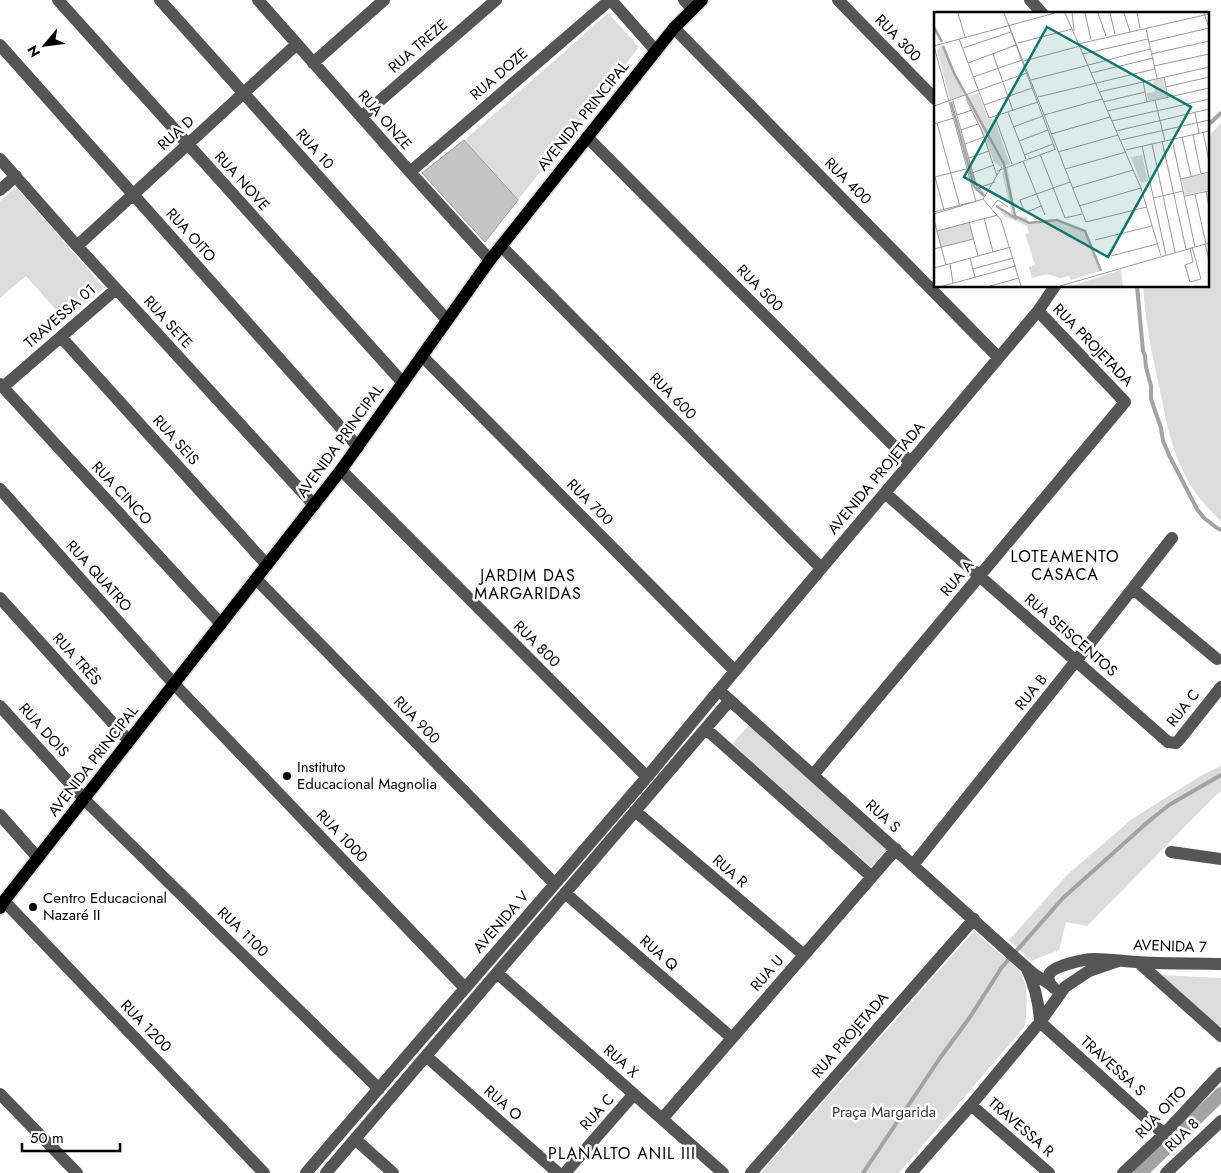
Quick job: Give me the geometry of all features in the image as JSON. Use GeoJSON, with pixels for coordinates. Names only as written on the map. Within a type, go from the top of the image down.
{"type":"FeatureCollection","features":[{"type":"Feature","properties":{"kind":"main road","name":"AVENIDA PRINCIPAL"},"geometry":{"type":"LineString","coordinates":[[1,905],[341,470],[490,260],[674,28],[688,5],[702,0]]}},
{"type":"Feature","properties":{"kind":"street","name":"RUA NOVE"},"geometry":{"type":"LineString","coordinates":[[58,0],[403,383]]}},
{"type":"Feature","properties":{"kind":"street","name":"RUA 10"},"geometry":{"type":"LineString","coordinates":[[160,0],[447,320]]}},
{"type":"Feature","properties":{"kind":"street"},"geometry":{"type":"LineString","coordinates":[[313,63],[384,0]]}},
{"type":"Feature","properties":{"kind":"street","name":"RUA TREZE"},"geometry":{"type":"LineString","coordinates":[[361,117],[496,0]]}},
{"type":"Feature","properties":{"kind":"street"},"geometry":{"type":"LineString","coordinates":[[611,0],[656,51]]}},
{"type":"Feature","properties":{"kind":"street","name":"RUA DOZE"},"geometry":{"type":"LineString","coordinates":[[410,172],[611,0]]}},
{"type":"Feature","properties":{"kind":"street","name":"RUA 300"},"geometry":{"type":"LineString","coordinates":[[838,0],[934,98]]}},
{"type":"Feature","properties":{"kind":"street"},"geometry":{"type":"LineString","coordinates":[[1030,0],[1040,12]]}},
{"type":"Feature","properties":{"kind":"street","name":"RUA ONZE"},"geometry":{"type":"LineString","coordinates":[[263,2],[313,63],[490,260]]}},
{"type":"Feature","properties":{"kind":"street","name":"RUA 400"},"geometry":{"type":"LineString","coordinates":[[674,28],[998,358]]}},
{"type":"Feature","properties":{"kind":"street","name":"RUA D"},"geometry":{"type":"LineString","coordinates":[[77,246],[297,44]]}},
{"type":"Feature","properties":{"kind":"street","name":"RUA OITO"},"geometry":{"type":"LineString","coordinates":[[0,45],[358,446]]}},
{"type":"Feature","properties":{"kind":"street","name":"RUA 500"},"geometry":{"type":"LineString","coordinates":[[587,137],[910,462]]}},
{"type":"Feature","properties":{"kind":"street","name":"RUA SETE"},"geometry":{"type":"LineString","coordinates":[[0,159],[314,505]]}},
{"type":"Feature","properties":{"kind":"street"},"geometry":{"type":"LineString","coordinates":[[0,190],[16,176]]}},
{"type":"Feature","properties":{"kind":"street","name":"RUA 600"},"geometry":{"type":"LineString","coordinates":[[501,246],[821,568]]}},
{"type":"Feature","properties":{"kind":"street","name":"AVENIDA PROJETADA"},"geometry":{"type":"LineString","coordinates":[[719,690],[1038,311],[1055,288]]}},
{"type":"Feature","properties":{"kind":"street","name":"TRAVESSA 01"},"geometry":{"type":"LineString","coordinates":[[1,385],[61,337],[116,289]]}},
{"type":"Feature","properties":{"kind":"street","name":"RUA PROJETADA"},"geometry":{"type":"LineString","coordinates":[[1038,311],[1125,402]]}},
{"type":"Feature","properties":{"kind":"street","name":"RUA SEIS"},"geometry":{"type":"LineString","coordinates":[[61,337],[267,565]]}},
{"type":"Feature","properties":{"kind":"street","name":"RUA 700"},"geometry":{"type":"LineString","coordinates":[[422,356],[735,671]]}},
{"type":"Feature","properties":{"kind":"street","name":"RUA CINCO"},"geometry":{"type":"LineString","coordinates":[[1,385],[221,624]]}},
{"type":"Feature","properties":{"kind":"street","name":"RUA A"},"geometry":{"type":"LineString","coordinates":[[813,775],[1125,402]]}},
{"type":"Feature","properties":{"kind":"street","name":"RUA 800"},"geometry":{"type":"LineString","coordinates":[[341,470],[647,777]]}},
{"type":"Feature","properties":{"kind":"street","name":"RUA QUATRO"},"geometry":{"type":"LineString","coordinates":[[0,489],[174,684]]}},
{"type":"Feature","properties":{"kind":"street","name":"RUA SEISCENTOS"},"geometry":{"type":"LineString","coordinates":[[885,493],[1168,742]]}},
{"type":"Feature","properties":{"kind":"street","name":"RUA B"},"geometry":{"type":"LineString","coordinates":[[913,865],[1172,538]]}},
{"type":"Feature","properties":{"kind":"street","name":"RUA 900"},"geometry":{"type":"LineString","coordinates":[[256,579],[555,884]]}},
{"type":"Feature","properties":{"kind":"street"},"geometry":{"type":"LineString","coordinates":[[1133,589],[1217,659]]}},
{"type":"Feature","properties":{"kind":"street","name":"RUA TRÊS"},"geometry":{"type":"LineString","coordinates":[[0,598],[129,741]]}},
{"type":"Feature","properties":{"kind":"street","name":"RUA 1000"},"geometry":{"type":"LineString","coordinates":[[174,684],[465,988]]}},
{"type":"Feature","properties":{"kind":"street","name":"RUA C"},"geometry":{"type":"LineString","coordinates":[[1168,742],[1176,743],[1179,740],[1221,687]]}},
{"type":"Feature","properties":{"kind":"street","name":"AVENIDA V"},"geometry":{"type":"LineString","coordinates":[[306,1173],[647,777],[719,690]]}},
{"type":"Feature","properties":{"kind":"street","name":"RUA S"},"geometry":{"type":"LineString","coordinates":[[719,690],[1035,975],[1058,986]]}},
{"type":"Feature","properties":{"kind":"street","name":"AVENIDA V"},"geometry":{"type":"LineString","coordinates":[[326,1173],[730,700]]}},
{"type":"Feature","properties":{"kind":"street","name":"RUA DOIS"},"geometry":{"type":"LineString","coordinates":[[0,706],[84,799]]}},
{"type":"Feature","properties":{"kind":"street"},"geometry":{"type":"LineString","coordinates":[[706,729],[872,877]]}},
{"type":"Feature","properties":{"kind":"street","name":"RUA 1100"},"geometry":{"type":"LineString","coordinates":[[84,799],[378,1089]]}},
{"type":"Feature","properties":{"kind":"street","name":"RUA R"},"geometry":{"type":"LineString","coordinates":[[635,811],[804,956]]}},
{"type":"Feature","properties":{"kind":"street"},"geometry":{"type":"LineString","coordinates":[[0,815],[38,858]]}},
{"type":"Feature","properties":{"kind":"street","name":"RUA U"},"geometry":{"type":"LineString","coordinates":[[662,1119],[896,849]]}},
{"type":"Feature","properties":{"kind":"street"},"geometry":{"type":"LineString","coordinates":[[1171,852],[1221,859]]}},
{"type":"Feature","properties":{"kind":"street","name":"RUA Q"},"geometry":{"type":"LineString","coordinates":[[565,893],[732,1038]]}},
{"type":"Feature","properties":{"kind":"street","name":"RUA 1200"},"geometry":{"type":"LineString","coordinates":[[1,905],[264,1173]]}},
{"type":"Feature","properties":{"kind":"street","name":"RUA PROJETADA"},"geometry":{"type":"LineString","coordinates":[[751,1173],[974,919]]}},
{"type":"Feature","properties":{"kind":"street","name":"AVENIDA 7"},"geometry":{"type":"LineString","coordinates":[[1055,968],[1088,959],[1221,964]]}},
{"type":"Feature","properties":{"kind":"street","name":"AVENIDA 7"},"geometry":{"type":"LineString","coordinates":[[1058,986],[1089,971],[1118,961]]}},
{"type":"Feature","properties":{"kind":"street"},"geometry":{"type":"LineString","coordinates":[[1138,962],[1221,1036]]}},
{"type":"Feature","properties":{"kind":"street"},"geometry":{"type":"LineString","coordinates":[[912,1173],[1040,1022],[1058,986],[1070,978],[1067,972],[1061,968],[1023,964]]}},
{"type":"Feature","properties":{"kind":"street"},"geometry":{"type":"LineString","coordinates":[[1023,964],[1035,988],[1040,1022]]}},
{"type":"Feature","properties":{"kind":"street"},"geometry":{"type":"LineString","coordinates":[[1055,968],[1048,977],[1058,986]]}},
{"type":"Feature","properties":{"kind":"street","name":"RUA X"},"geometry":{"type":"LineString","coordinates":[[497,973],[723,1173]]}},
{"type":"Feature","properties":{"kind":"street","name":"TRAVESSA S"},"geometry":{"type":"LineString","coordinates":[[1040,1022],[1164,1134]]}},
{"type":"Feature","properties":{"kind":"street","name":"RUA O"},"geometry":{"type":"LineString","coordinates":[[426,1056],[558,1173]]}},
{"type":"Feature","properties":{"kind":"street","name":"RUA OITO"},"geometry":{"type":"LineString","coordinates":[[1123,1173],[1164,1134],[1221,1073]]}},
{"type":"Feature","properties":{"kind":"street"},"geometry":{"type":"LineString","coordinates":[[0,1094],[77,1173]]}},
{"type":"Feature","properties":{"kind":"street","name":"RUA C"},"geometry":{"type":"LineString","coordinates":[[565,1173],[634,1094]]}},
{"type":"Feature","properties":{"kind":"street","name":"TRAVESSA R"},"geometry":{"type":"LineString","coordinates":[[971,1105],[1049,1173]]}},
{"type":"Feature","properties":{"kind":"street","name":"RUA 8"},"geometry":{"type":"LineString","coordinates":[[1166,1173],[1221,1121]]}},
{"type":"Feature","properties":{"kind":"street"},"geometry":{"type":"LineString","coordinates":[[355,1140],[393,1173]]}},
{"type":"Feature","properties":{"kind":"green space"},"geometry":{"type":"Polygon","coordinates":[[[608,13],[639,47],[518,200],[465,140],[608,13]]]}},
{"type":"Feature","properties":{"kind":"green space"},"geometry":{"type":"Polygon","coordinates":[[[1221,123],[1221,521],[1191,487],[1173,446],[1150,343],[1143,288],[1208,288],[1208,137],[1221,123]]]}},
{"type":"Feature","properties":{"kind":"green space"},"geometry":{"type":"Polygon","coordinates":[[[16,187],[104,288],[65,320],[26,276],[0,298],[0,201],[16,187]]]}},
{"type":"Feature","properties":{"kind":"green space"},"geometry":{"type":"Polygon","coordinates":[[[750,724],[888,848],[871,867],[732,744],[750,724]]]}},
{"type":"Feature","properties":{"kind":"green space"},"geometry":{"type":"Polygon","coordinates":[[[1221,766],[1221,792],[1087,926],[1066,922],[1059,950],[1031,961],[1009,940],[1067,875],[1132,819],[1202,775],[1221,766]]]}},
{"type":"Feature","properties":{"kind":"green space","name":"Praça Margarida"},"geometry":{"type":"Polygon","coordinates":[[[974,931],[1020,971],[1026,991],[1025,1026],[899,1173],[761,1173],[974,931]]]}},
{"type":"Feature","properties":{"kind":"green space"},"geometry":{"type":"Polygon","coordinates":[[[1161,975],[1221,978],[1221,1028],[1161,975]]]}},
{"type":"Feature","properties":{"kind":"green space"},"geometry":{"type":"Polygon","coordinates":[[[1221,1086],[1221,1104],[1150,1173],[1134,1173],[1221,1086]]]}},
{"type":"Feature","properties":{"kind":"building"},"geometry":{"type":"Polygon","coordinates":[[[464,140],[518,200],[485,242],[422,173],[464,140]]]}},
{"type":"Feature","properties":{"kind":"waterway"},"geometry":{"type":"LineString","coordinates":[[1208,125],[1221,113]]}},
{"type":"Feature","properties":{"kind":"waterway"},"geometry":{"type":"LineString","coordinates":[[1137,288],[1143,351],[1151,386],[1151,399],[1161,428],[1163,441],[1197,509],[1204,518],[1221,530]]}},
{"type":"Feature","properties":{"kind":"waterway"},"geometry":{"type":"LineString","coordinates":[[863,1173],[1002,967],[1063,898],[1169,805],[1221,775]]}},
{"type":"Feature","properties":{"kind":"waterway"},"geometry":{"type":"LineString","coordinates":[[1140,1173],[1221,1094]]}},
{"type":"Feature","properties":{"kind":"place","name":"Instituto Educacional Magnolia"},"geometry":{"type":"Point","coordinates":[287,776]}},
{"type":"Feature","properties":{"kind":"place","name":"Centro Educacional Nazaré II"},"geometry":{"type":"Point","coordinates":[33,907]}},
{"type":"Feature","properties":{"kind":"district","name":"LOTEAMENTO CASACA"},"geometry":{"type":"Point","coordinates":[1065,565]}},
{"type":"Feature","properties":{"kind":"district","name":"JARDIM DAS MARGARIDAS"},"geometry":{"type":"Point","coordinates":[528,584]}},
{"type":"Feature","properties":{"kind":"district","name":"PLANALTO ANIL III"},"geometry":{"type":"Point","coordinates":[622,1153]}}]}
